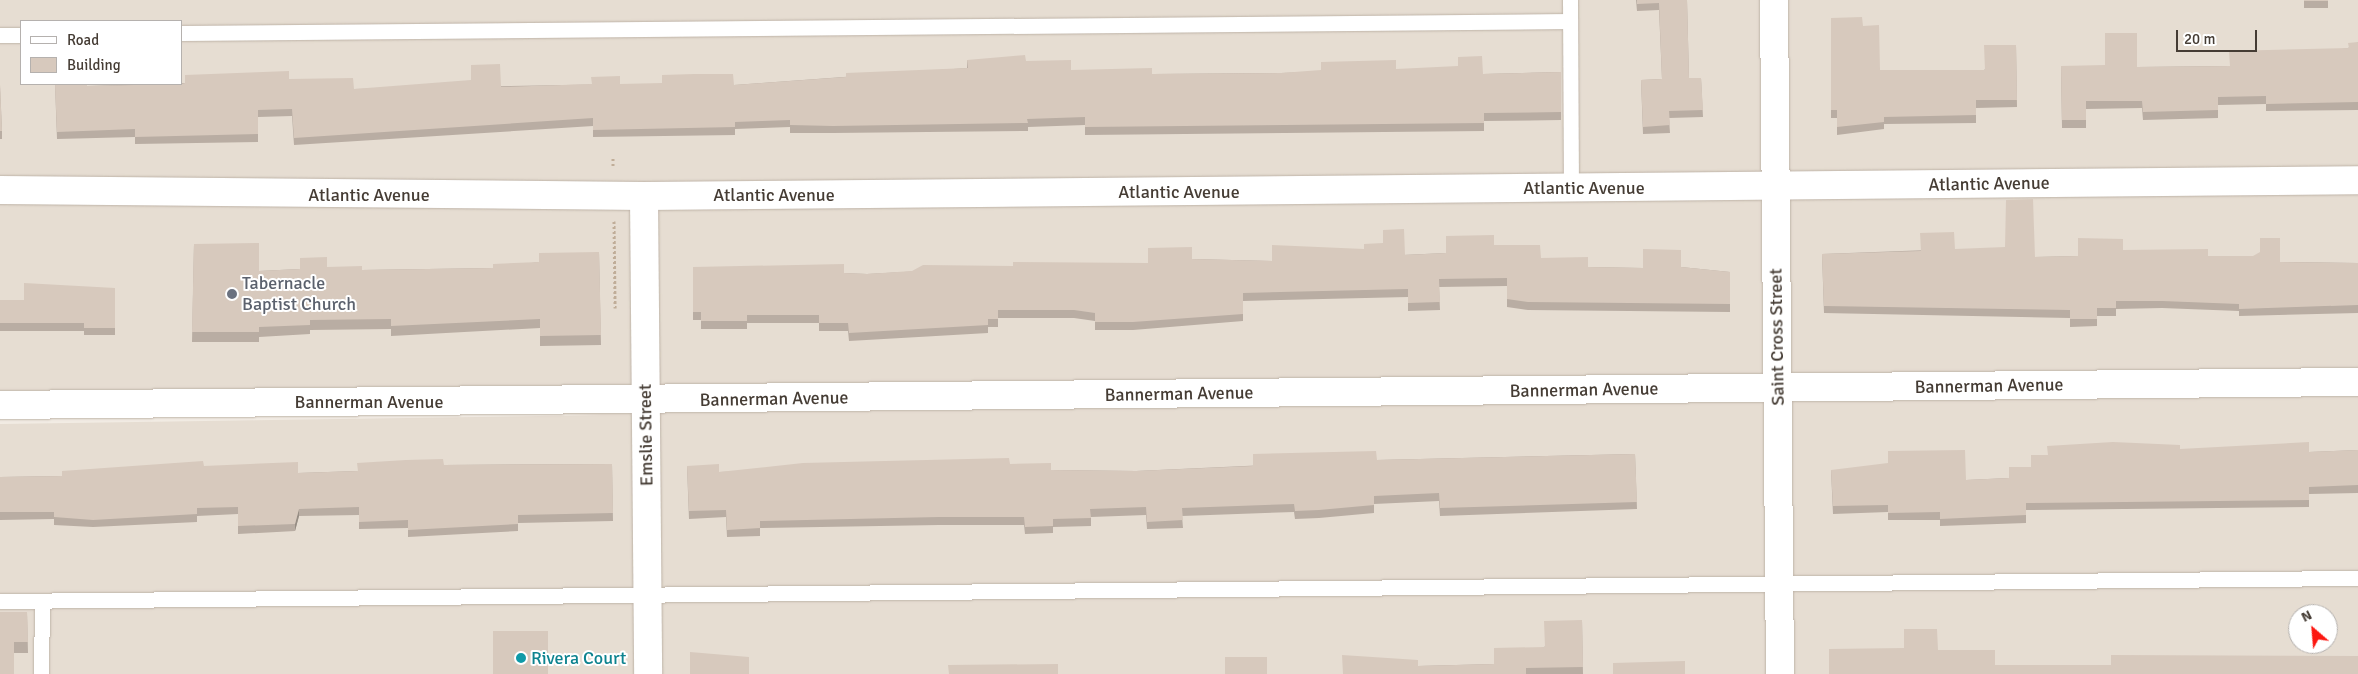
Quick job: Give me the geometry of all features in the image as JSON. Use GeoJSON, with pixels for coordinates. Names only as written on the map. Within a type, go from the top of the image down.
{"type":"FeatureCollection","features":[{"type":"Feature","properties":{"kind":"street","name":"Saint Cross Street"},"geometry":{"type":"LineString","coordinates":[[1774,0],[1780,674]]}},
{"type":"Feature","properties":{"kind":"street","name":"Atlantic Avenue"},"geometry":{"type":"LineString","coordinates":[[0,190],[644,196],[2358,180]]}},
{"type":"Feature","properties":{"kind":"street","name":"Emslie Street"},"geometry":{"type":"LineString","coordinates":[[644,196],[648,674]]}},
{"type":"Feature","properties":{"kind":"street","name":"Bannerman Avenue"},"geometry":{"type":"LineString","coordinates":[[0,405],[2358,382]]}},
{"type":"Feature","properties":{"kind":"lane"},"geometry":{"type":"LineString","coordinates":[[1570,0],[1571,188]]}},
{"type":"Feature","properties":{"kind":"lane"},"geometry":{"type":"LineString","coordinates":[[182,33],[1570,21]]}},
{"type":"Feature","properties":{"kind":"lane"},"geometry":{"type":"LineString","coordinates":[[0,35],[20,35]]}},
{"type":"Feature","properties":{"kind":"lane"},"geometry":{"type":"LineString","coordinates":[[0,601],[2358,578]]}},
{"type":"Feature","properties":{"kind":"lane"},"geometry":{"type":"LineString","coordinates":[[41,674],[42,600]]}},
{"type":"Feature","properties":{"kind":"path"},"geometry":{"type":"LineString","coordinates":[[613,158],[615,315]]}},
{"type":"Feature","properties":{"kind":"shaded area"},"geometry":{"type":"Polygon","coordinates":[[[0,0],[2358,0],[2358,674],[0,674],[0,424],[602,415],[0,402],[0,0]]]}},
{"type":"Feature","properties":{"kind":"building"},"geometry":{"type":"Polygon","coordinates":[[[1637,0],[1687,0],[1689,78],[1701,78],[1703,110],[1669,111],[1670,125],[1643,127],[1641,80],[1662,79],[1659,3],[1637,4],[1637,0]]]}},
{"type":"Feature","properties":{"kind":"building"},"geometry":{"type":"Polygon","coordinates":[[[2328,0],[2328,1],[2304,1],[2328,0]]]}},
{"type":"Feature","properties":{"kind":"building"},"geometry":{"type":"Polygon","coordinates":[[[1862,17],[1863,26],[1879,25],[1880,70],[1985,70],[1984,45],[2016,45],[2017,100],[1976,100],[1976,115],[1884,117],[1884,122],[1837,127],[1837,110],[1831,110],[1831,18],[1862,17]]]}},
{"type":"Feature","properties":{"kind":"building"},"geometry":{"type":"Polygon","coordinates":[[[2105,33],[2137,33],[2137,67],[2230,66],[2229,51],[2349,48],[2348,43],[2358,42],[2358,102],[2266,104],[2266,96],[2218,97],[2218,110],[2143,112],[2142,101],[2086,101],[2086,120],[2062,120],[2061,66],[2105,65],[2105,33]]]}},
{"type":"Feature","properties":{"kind":"building"},"geometry":{"type":"Polygon","coordinates":[[[1025,55],[1026,61],[1071,60],[1071,70],[1152,68],[1152,74],[1281,73],[1321,70],[1321,62],[1396,60],[1396,69],[1458,66],[1458,57],[1482,56],[1483,74],[1561,72],[1561,112],[1484,113],[1484,123],[1085,127],[1085,117],[1027,119],[1028,123],[833,126],[790,125],[790,120],[735,122],[735,127],[593,130],[593,118],[294,138],[292,109],[258,110],[258,134],[135,137],[135,129],[57,132],[55,85],[182,85],[185,83],[185,75],[289,71],[289,79],[353,78],[354,89],[471,80],[471,65],[500,64],[501,87],[592,84],[591,77],[620,76],[620,84],[662,83],[662,75],[694,74],[733,74],[734,85],[846,77],[846,73],[968,68],[967,60],[1025,55]]]}},
{"type":"Feature","properties":{"kind":"building"},"geometry":{"type":"Polygon","coordinates":[[[0,85],[2,131],[0,131],[0,85]]]}},
{"type":"Feature","properties":{"kind":"building"},"geometry":{"type":"Polygon","coordinates":[[[2033,199],[2035,257],[2078,256],[2078,238],[2123,239],[2123,250],[2208,249],[2208,256],[2253,256],[2260,252],[2260,238],[2280,238],[2280,262],[2358,263],[2358,305],[2239,309],[2239,304],[2116,301],[2116,308],[2097,308],[2097,319],[2070,319],[2070,310],[1824,306],[1822,254],[1921,251],[1920,233],[1954,232],[1955,249],[2005,247],[2006,200],[2033,199]]]}},
{"type":"Feature","properties":{"kind":"building"},"geometry":{"type":"Polygon","coordinates":[[[1404,229],[1405,255],[1446,253],[1446,236],[1494,235],[1494,245],[1540,245],[1541,258],[1588,257],[1588,267],[1643,268],[1643,249],[1681,250],[1681,267],[1730,272],[1730,304],[1528,302],[1507,299],[1507,278],[1439,279],[1440,302],[1408,303],[1408,289],[1243,293],[1243,314],[1133,322],[1095,322],[1095,313],[1074,310],[998,310],[998,319],[988,319],[988,325],[849,333],[848,323],[819,323],[819,315],[747,315],[747,321],[701,321],[701,312],[693,312],[693,267],[844,264],[844,273],[867,274],[912,271],[923,265],[1013,266],[1013,262],[1148,263],[1148,248],[1192,247],[1192,259],[1272,261],[1272,245],[1364,249],[1364,244],[1383,243],[1383,230],[1404,229]]]}},
{"type":"Feature","properties":{"kind":"building"},"geometry":{"type":"Polygon","coordinates":[[[259,243],[259,271],[300,269],[300,258],[327,257],[327,267],[362,266],[362,270],[493,268],[493,264],[539,262],[539,253],[599,252],[601,335],[540,336],[540,319],[391,326],[391,319],[310,320],[310,325],[259,327],[259,332],[192,332],[194,244],[259,243]]]}},
{"type":"Feature","properties":{"kind":"building"},"geometry":{"type":"Polygon","coordinates":[[[24,283],[115,288],[115,328],[84,328],[84,323],[0,323],[0,300],[24,300],[24,283]]]}},
{"type":"Feature","properties":{"kind":"building"},"geometry":{"type":"Polygon","coordinates":[[[2113,442],[2180,445],[2180,449],[2309,442],[2309,452],[2358,450],[2358,485],[2309,487],[2309,500],[2026,503],[2026,515],[1940,519],[1940,512],[1888,513],[1888,505],[1833,506],[1831,470],[1888,463],[1888,451],[1965,450],[1966,480],[2009,478],[2009,467],[2031,467],[2031,455],[2048,455],[2047,446],[2113,442]]]}},
{"type":"Feature","properties":{"kind":"building"},"geometry":{"type":"Polygon","coordinates":[[[1376,451],[1377,460],[1635,454],[1637,502],[1440,508],[1439,493],[1374,496],[1374,505],[1319,510],[1295,511],[1294,504],[1182,508],[1183,520],[1147,522],[1146,507],[1090,509],[1091,518],[1053,519],[1053,526],[1025,527],[1024,517],[939,517],[760,521],[760,528],[727,530],[726,510],[689,511],[687,466],[719,464],[719,472],[803,463],[1009,458],[1010,464],[1051,463],[1051,470],[1136,471],[1253,466],[1253,454],[1376,451]]]}},
{"type":"Feature","properties":{"kind":"building"},"geometry":{"type":"Polygon","coordinates":[[[443,459],[444,465],[612,464],[613,513],[518,515],[518,524],[408,530],[408,520],[359,522],[359,507],[299,509],[295,524],[238,526],[238,507],[197,508],[197,514],[93,520],[54,517],[54,512],[0,512],[0,477],[62,476],[62,471],[203,461],[204,466],[298,462],[298,473],[358,471],[357,463],[443,459]]]}},
{"type":"Feature","properties":{"kind":"building"},"geometry":{"type":"Polygon","coordinates":[[[0,612],[27,612],[28,642],[14,642],[14,674],[0,674],[0,612]]]}},
{"type":"Feature","properties":{"kind":"building"},"geometry":{"type":"Polygon","coordinates":[[[1582,620],[1583,667],[1526,668],[1526,674],[1343,674],[1342,655],[1418,660],[1418,666],[1494,664],[1494,648],[1545,647],[1544,621],[1582,620]]]}},
{"type":"Feature","properties":{"kind":"building"},"geometry":{"type":"Polygon","coordinates":[[[1904,629],[1937,629],[1938,650],[1995,650],[1995,665],[2111,665],[2111,655],[2358,656],[2358,674],[1829,674],[1829,649],[1904,648],[1904,629]]]}},
{"type":"Feature","properties":{"kind":"building","name":"Rivera Court"},"geometry":{"type":"Polygon","coordinates":[[[493,631],[548,631],[548,674],[493,674],[493,631]]]}},
{"type":"Feature","properties":{"kind":"building"},"geometry":{"type":"Polygon","coordinates":[[[690,652],[749,657],[749,674],[690,674],[690,652]]]}},
{"type":"Feature","properties":{"kind":"building"},"geometry":{"type":"Polygon","coordinates":[[[1225,657],[1267,657],[1267,674],[1225,674],[1225,657]]]}},
{"type":"Feature","properties":{"kind":"building"},"geometry":{"type":"Polygon","coordinates":[[[1685,661],[1685,674],[1613,674],[1613,663],[1685,661]]]}},
{"type":"Feature","properties":{"kind":"building"},"geometry":{"type":"Polygon","coordinates":[[[1058,664],[1058,674],[949,674],[948,665],[1058,664]]]}},
{"type":"Feature","properties":{"kind":"place","name":"Tabernacle Baptist Church"},"geometry":{"type":"Point","coordinates":[232,294]}},
{"type":"Feature","properties":{"kind":"place","name":"Rivera Court"},"geometry":{"type":"Point","coordinates":[521,658]}}]}
